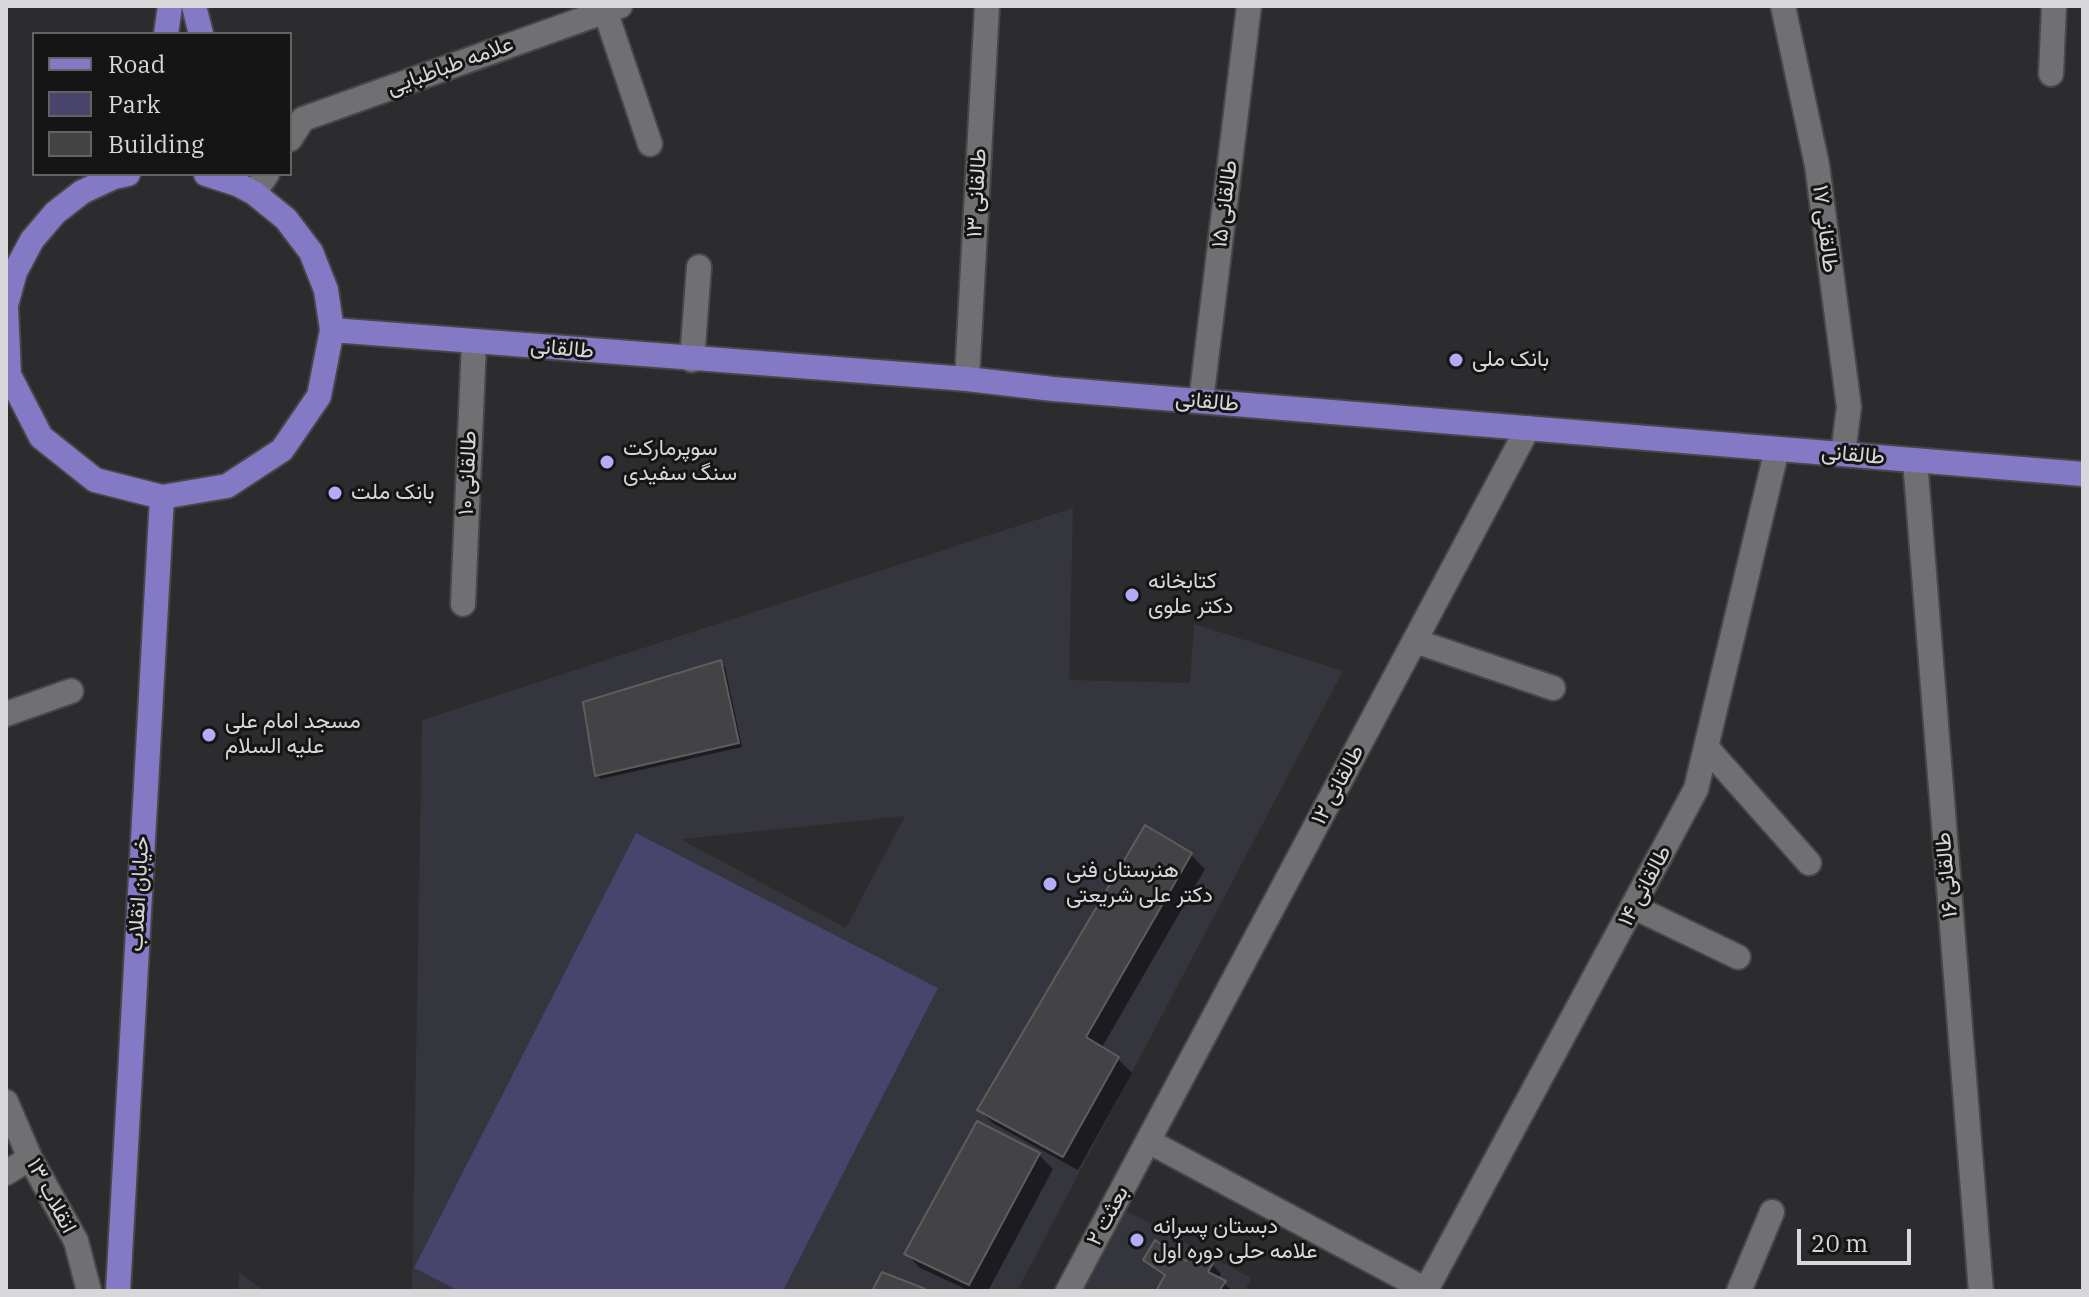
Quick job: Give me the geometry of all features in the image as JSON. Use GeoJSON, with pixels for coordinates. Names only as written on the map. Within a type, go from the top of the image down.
{"type":"FeatureCollection","features":[{"type":"Feature","properties":{"kind":"main road"},"geometry":{"type":"LineString","coordinates":[[166,32],[170,6]]}},
{"type":"Feature","properties":{"kind":"main road"},"geometry":{"type":"LineString","coordinates":[[194,6],[200,32]]}},
{"type":"Feature","properties":{"kind":"main road"},"geometry":{"type":"LineString","coordinates":[[119,176],[82,192],[55,213],[32,240],[15,272],[6,307],[9,375],[41,437],[95,480],[162,497],[227,486],[282,450],[319,396],[332,330],[326,290],[311,252],[286,219],[248,181],[218,176]]}},
{"type":"Feature","properties":{"kind":"main road","name":"طالقانی"},"geometry":{"type":"LineString","coordinates":[[332,330],[967,379],[1053,389],[2083,474]]}},
{"type":"Feature","properties":{"kind":"main road","name":"خیابان انقلاب"},"geometry":{"type":"LineString","coordinates":[[118,1291],[162,497]]}},
{"type":"Feature","properties":{"kind":"street","name":"طالقانی ۱۳"},"geometry":{"type":"LineString","coordinates":[[967,379],[987,6]]}},
{"type":"Feature","properties":{"kind":"street","name":"طالقانی ۱۵"},"geometry":{"type":"LineString","coordinates":[[1201,401],[1249,6]]}},
{"type":"Feature","properties":{"kind":"street","name":"طالقانی ۱۷"},"geometry":{"type":"LineString","coordinates":[[1783,6],[1817,165],[1849,407],[1843,454]]}},
{"type":"Feature","properties":{"kind":"street"},"geometry":{"type":"LineString","coordinates":[[2051,74],[2054,6]]}},
{"type":"Feature","properties":{"kind":"street"},"geometry":{"type":"LineString","coordinates":[[612,8],[650,144]]}},
{"type":"Feature","properties":{"kind":"street","name":"علامه طباطبایی"},"geometry":{"type":"LineString","coordinates":[[292,136],[303,119],[612,8]]}},
{"type":"Feature","properties":{"kind":"street"},"geometry":{"type":"LineString","coordinates":[[692,360],[699,267]]}},
{"type":"Feature","properties":{"kind":"street","name":"طالقانی ۱۰"},"geometry":{"type":"LineString","coordinates":[[463,604],[474,342]]}},
{"type":"Feature","properties":{"kind":"street","name":"طالقانی ۱۲"},"geometry":{"type":"LineString","coordinates":[[1148,1141],[1528,428]]}},
{"type":"Feature","properties":{"kind":"street","name":"طالقانی ۱۴"},"geometry":{"type":"LineString","coordinates":[[1427,1291],[1696,789],[1777,449]]}},
{"type":"Feature","properties":{"kind":"street","name":"طالقانی ۱۶"},"geometry":{"type":"LineString","coordinates":[[1915,460],[1981,1291]]}},
{"type":"Feature","properties":{"kind":"street"},"geometry":{"type":"LineString","coordinates":[[1415,641],[1553,688]]}},
{"type":"Feature","properties":{"kind":"street"},"geometry":{"type":"LineString","coordinates":[[6,714],[71,691]]}},
{"type":"Feature","properties":{"kind":"street"},"geometry":{"type":"LineString","coordinates":[[1706,747],[1809,863]]}},
{"type":"Feature","properties":{"kind":"street"},"geometry":{"type":"LineString","coordinates":[[1634,907],[1738,957]]}},
{"type":"Feature","properties":{"kind":"street","name":"انقلاب ۱۳"},"geometry":{"type":"LineString","coordinates":[[6,1102],[30,1158],[76,1241],[89,1291]]}},
{"type":"Feature","properties":{"kind":"street"},"geometry":{"type":"LineString","coordinates":[[1148,1141],[1427,1291]]}},
{"type":"Feature","properties":{"kind":"street","name":"بعثت ۲"},"geometry":{"type":"LineString","coordinates":[[1068,1291],[1148,1141]]}},
{"type":"Feature","properties":{"kind":"street"},"geometry":{"type":"LineString","coordinates":[[6,1173],[30,1158]]}},
{"type":"Feature","properties":{"kind":"street"},"geometry":{"type":"LineString","coordinates":[[1739,1291],[1772,1212]]}},
{"type":"Feature","properties":{"kind":"shaded area","name":"هنرستان فنی دکتر علی شریعتی"},"geometry":{"type":"Polygon","coordinates":[[[1073,508],[1069,680],[1190,683],[1194,624],[1343,671],[1017,1291],[783,1291],[937,988],[414,1267],[459,1291],[412,1291],[422,720],[1073,508]],[[905,816],[682,839],[682,840],[846,928],[905,816]]]}},
{"type":"Feature","properties":{"kind":"shaded area","name":"دبستان پسرانه علامه حلی دوره اول"},"geometry":{"type":"Polygon","coordinates":[[[1112,1203],[1251,1278],[1245,1291],[1089,1291],[1073,1282],[1112,1203]]]}},
{"type":"Feature","properties":{"kind":"shaded area"},"geometry":{"type":"Polygon","coordinates":[[[239,1272],[264,1291],[238,1291],[239,1272]]]}},
{"type":"Feature","properties":{"kind":"green space"},"geometry":{"type":"Polygon","coordinates":[[[636,833],[938,988],[783,1291],[459,1291],[414,1268],[636,833]]]}},
{"type":"Feature","properties":{"kind":"building"},"geometry":{"type":"Polygon","coordinates":[[[721,660],[739,743],[595,776],[583,702],[721,660]]]}},
{"type":"Feature","properties":{"kind":"building"},"geometry":{"type":"Polygon","coordinates":[[[1145,825],[1192,853],[1086,1037],[1119,1057],[1063,1157],[977,1110],[1145,825]]]}},
{"type":"Feature","properties":{"kind":"building"},"geometry":{"type":"Polygon","coordinates":[[[977,1121],[1040,1153],[969,1285],[904,1254],[977,1121]]]}},
{"type":"Feature","properties":{"kind":"building"},"geometry":{"type":"Polygon","coordinates":[[[1155,1240],[1186,1261],[1192,1251],[1213,1263],[1208,1272],[1226,1281],[1219,1291],[1156,1291],[1165,1275],[1143,1260],[1155,1240]]]}},
{"type":"Feature","properties":{"kind":"building"},"geometry":{"type":"Polygon","coordinates":[[[882,1272],[923,1288],[928,1291],[872,1291],[882,1272]]]}},
{"type":"Feature","properties":{"kind":"place","name":"بانک ملی"},"geometry":{"type":"Point","coordinates":[1456,360]}},
{"type":"Feature","properties":{"kind":"place","name":"سوپرمارکت سنگ سفیدی"},"geometry":{"type":"Point","coordinates":[607,462]}},
{"type":"Feature","properties":{"kind":"place","name":"بانک ملت"},"geometry":{"type":"Point","coordinates":[335,493]}},
{"type":"Feature","properties":{"kind":"place","name":"کتابخانه دکتر علوی"},"geometry":{"type":"Point","coordinates":[1132,595]}},
{"type":"Feature","properties":{"kind":"place","name":"مسجد امام علی علیه السلام"},"geometry":{"type":"Point","coordinates":[209,735]}},
{"type":"Feature","properties":{"kind":"place","name":"هنرستان فنی دکتر علی شریعتی"},"geometry":{"type":"Point","coordinates":[1050,884]}},
{"type":"Feature","properties":{"kind":"place","name":"دبستان پسرانه علامه حلی دوره اول"},"geometry":{"type":"Point","coordinates":[1137,1240]}}]}
